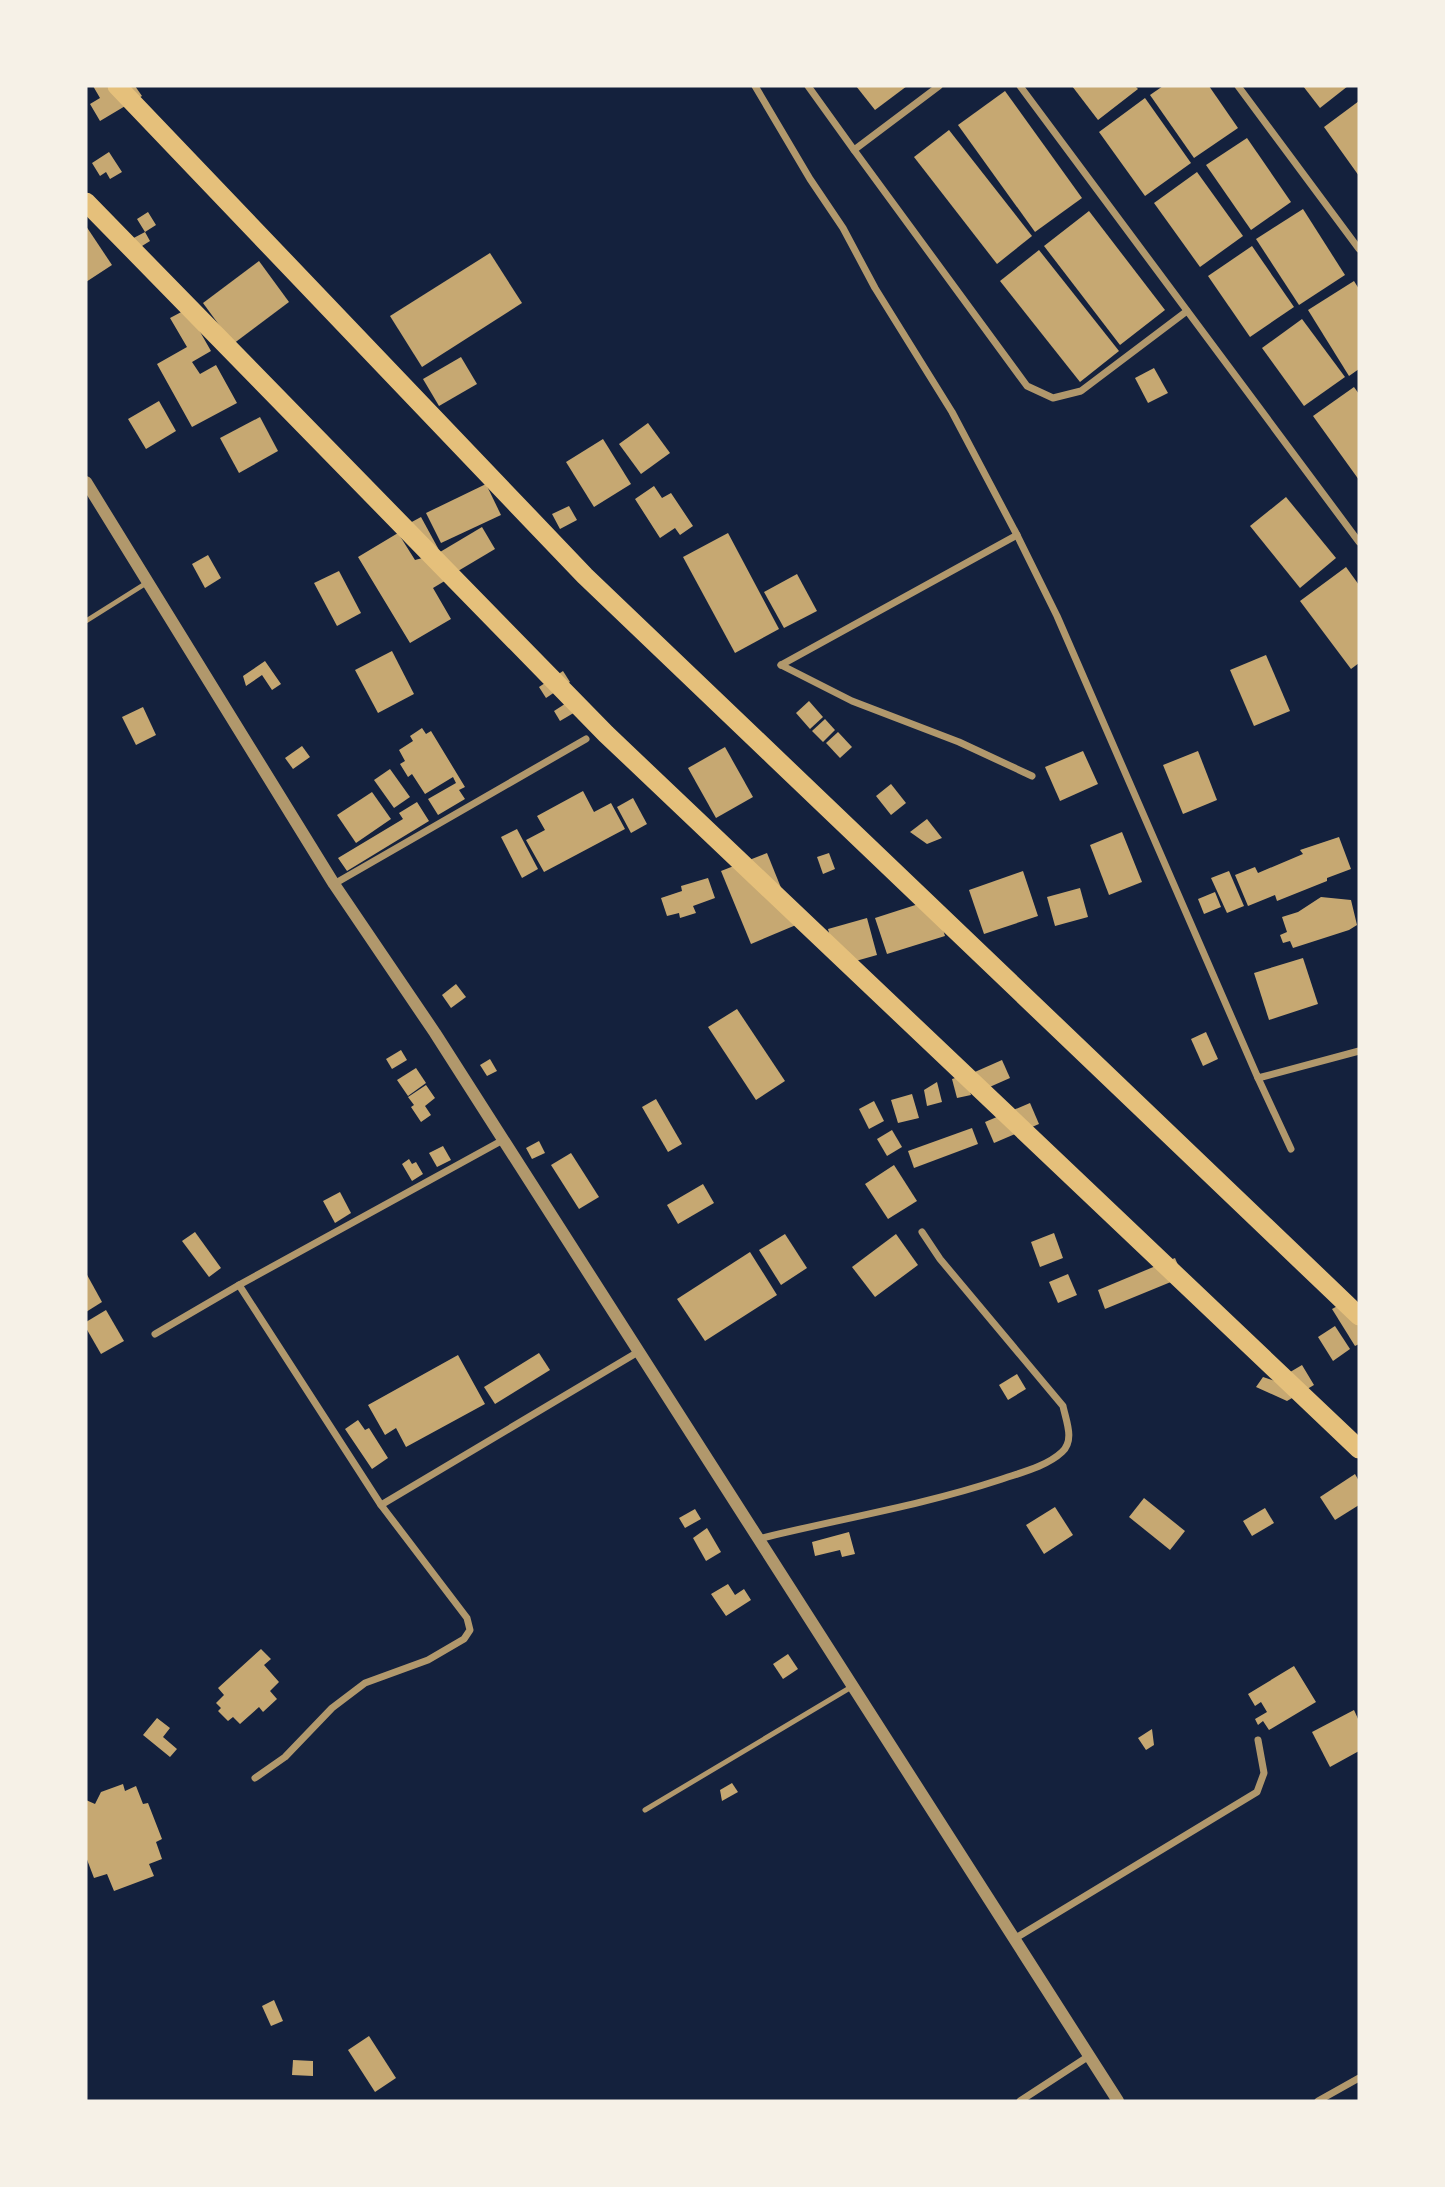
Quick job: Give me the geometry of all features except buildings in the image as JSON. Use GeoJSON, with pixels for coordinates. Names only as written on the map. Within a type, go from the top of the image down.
{"type":"FeatureCollection","features":[{"type":"Feature","properties":{"kind":"highway"},"geometry":{"type":"LineString","coordinates":[[117,86],[585,576],[1359,1316]]}},
{"type":"Feature","properties":{"kind":"highway"},"geometry":{"type":"LineString","coordinates":[[86,202],[606,734],[1359,1449]]}},
{"type":"Feature","properties":{"kind":"street"},"geometry":{"type":"LineString","coordinates":[[755,86],[810,179],[843,228],[951,412],[1058,616],[1258,1078],[1292,1149]]}},
{"type":"Feature","properties":{"kind":"street"},"geometry":{"type":"LineString","coordinates":[[808,86],[1027,386],[1053,398],[1081,391],[1187,311]]}},
{"type":"Feature","properties":{"kind":"street"},"geometry":{"type":"LineString","coordinates":[[854,150],[939,86]]}},
{"type":"Feature","properties":{"kind":"street"},"geometry":{"type":"LineString","coordinates":[[1020,86],[1359,542]]}},
{"type":"Feature","properties":{"kind":"street"},"geometry":{"type":"LineString","coordinates":[[1237,86],[1359,249]]}},
{"type":"Feature","properties":{"kind":"street"},"geometry":{"type":"LineString","coordinates":[[86,482],[334,884],[435,1033],[1118,2101]]}},
{"type":"Feature","properties":{"kind":"street"},"geometry":{"type":"LineString","coordinates":[[1017,535],[781,665],[852,701],[959,742],[1032,776]]}},
{"type":"Feature","properties":{"kind":"street"},"geometry":{"type":"LineString","coordinates":[[334,884],[586,739]]}},
{"type":"Feature","properties":{"kind":"street"},"geometry":{"type":"LineString","coordinates":[[1258,1078],[1359,1051]]}},
{"type":"Feature","properties":{"kind":"street"},"geometry":{"type":"LineString","coordinates":[[155,1334],[503,1140]]}},
{"type":"Feature","properties":{"kind":"street"},"geometry":{"type":"LineString","coordinates":[[758,1539],[964,1492],[1048,1462],[1064,1450],[1070,1434],[1063,1406],[940,1259],[922,1232]]}},
{"type":"Feature","properties":{"kind":"street"},"geometry":{"type":"LineString","coordinates":[[239,1285],[381,1506],[467,1618],[470,1630],[464,1639],[428,1660],[365,1683],[332,1708],[285,1756],[254,1778]]}},
{"type":"Feature","properties":{"kind":"street"},"geometry":{"type":"LineString","coordinates":[[381,1506],[638,1352]]}},
{"type":"Feature","properties":{"kind":"street"},"geometry":{"type":"LineString","coordinates":[[1014,1939],[1257,1792],[1264,1773],[1258,1740]]}},
{"type":"Feature","properties":{"kind":"street"},"geometry":{"type":"LineString","coordinates":[[1020,2101],[1089,2056]]}},
{"type":"Feature","properties":{"kind":"street"},"geometry":{"type":"LineString","coordinates":[[1318,2101],[1359,2078]]}},
{"type":"Feature","properties":{"kind":"lane"},"geometry":{"type":"LineString","coordinates":[[86,621],[148,582]]}},
{"type":"Feature","properties":{"kind":"lane"},"geometry":{"type":"LineString","coordinates":[[645,1810],[853,1686]]}}]}
